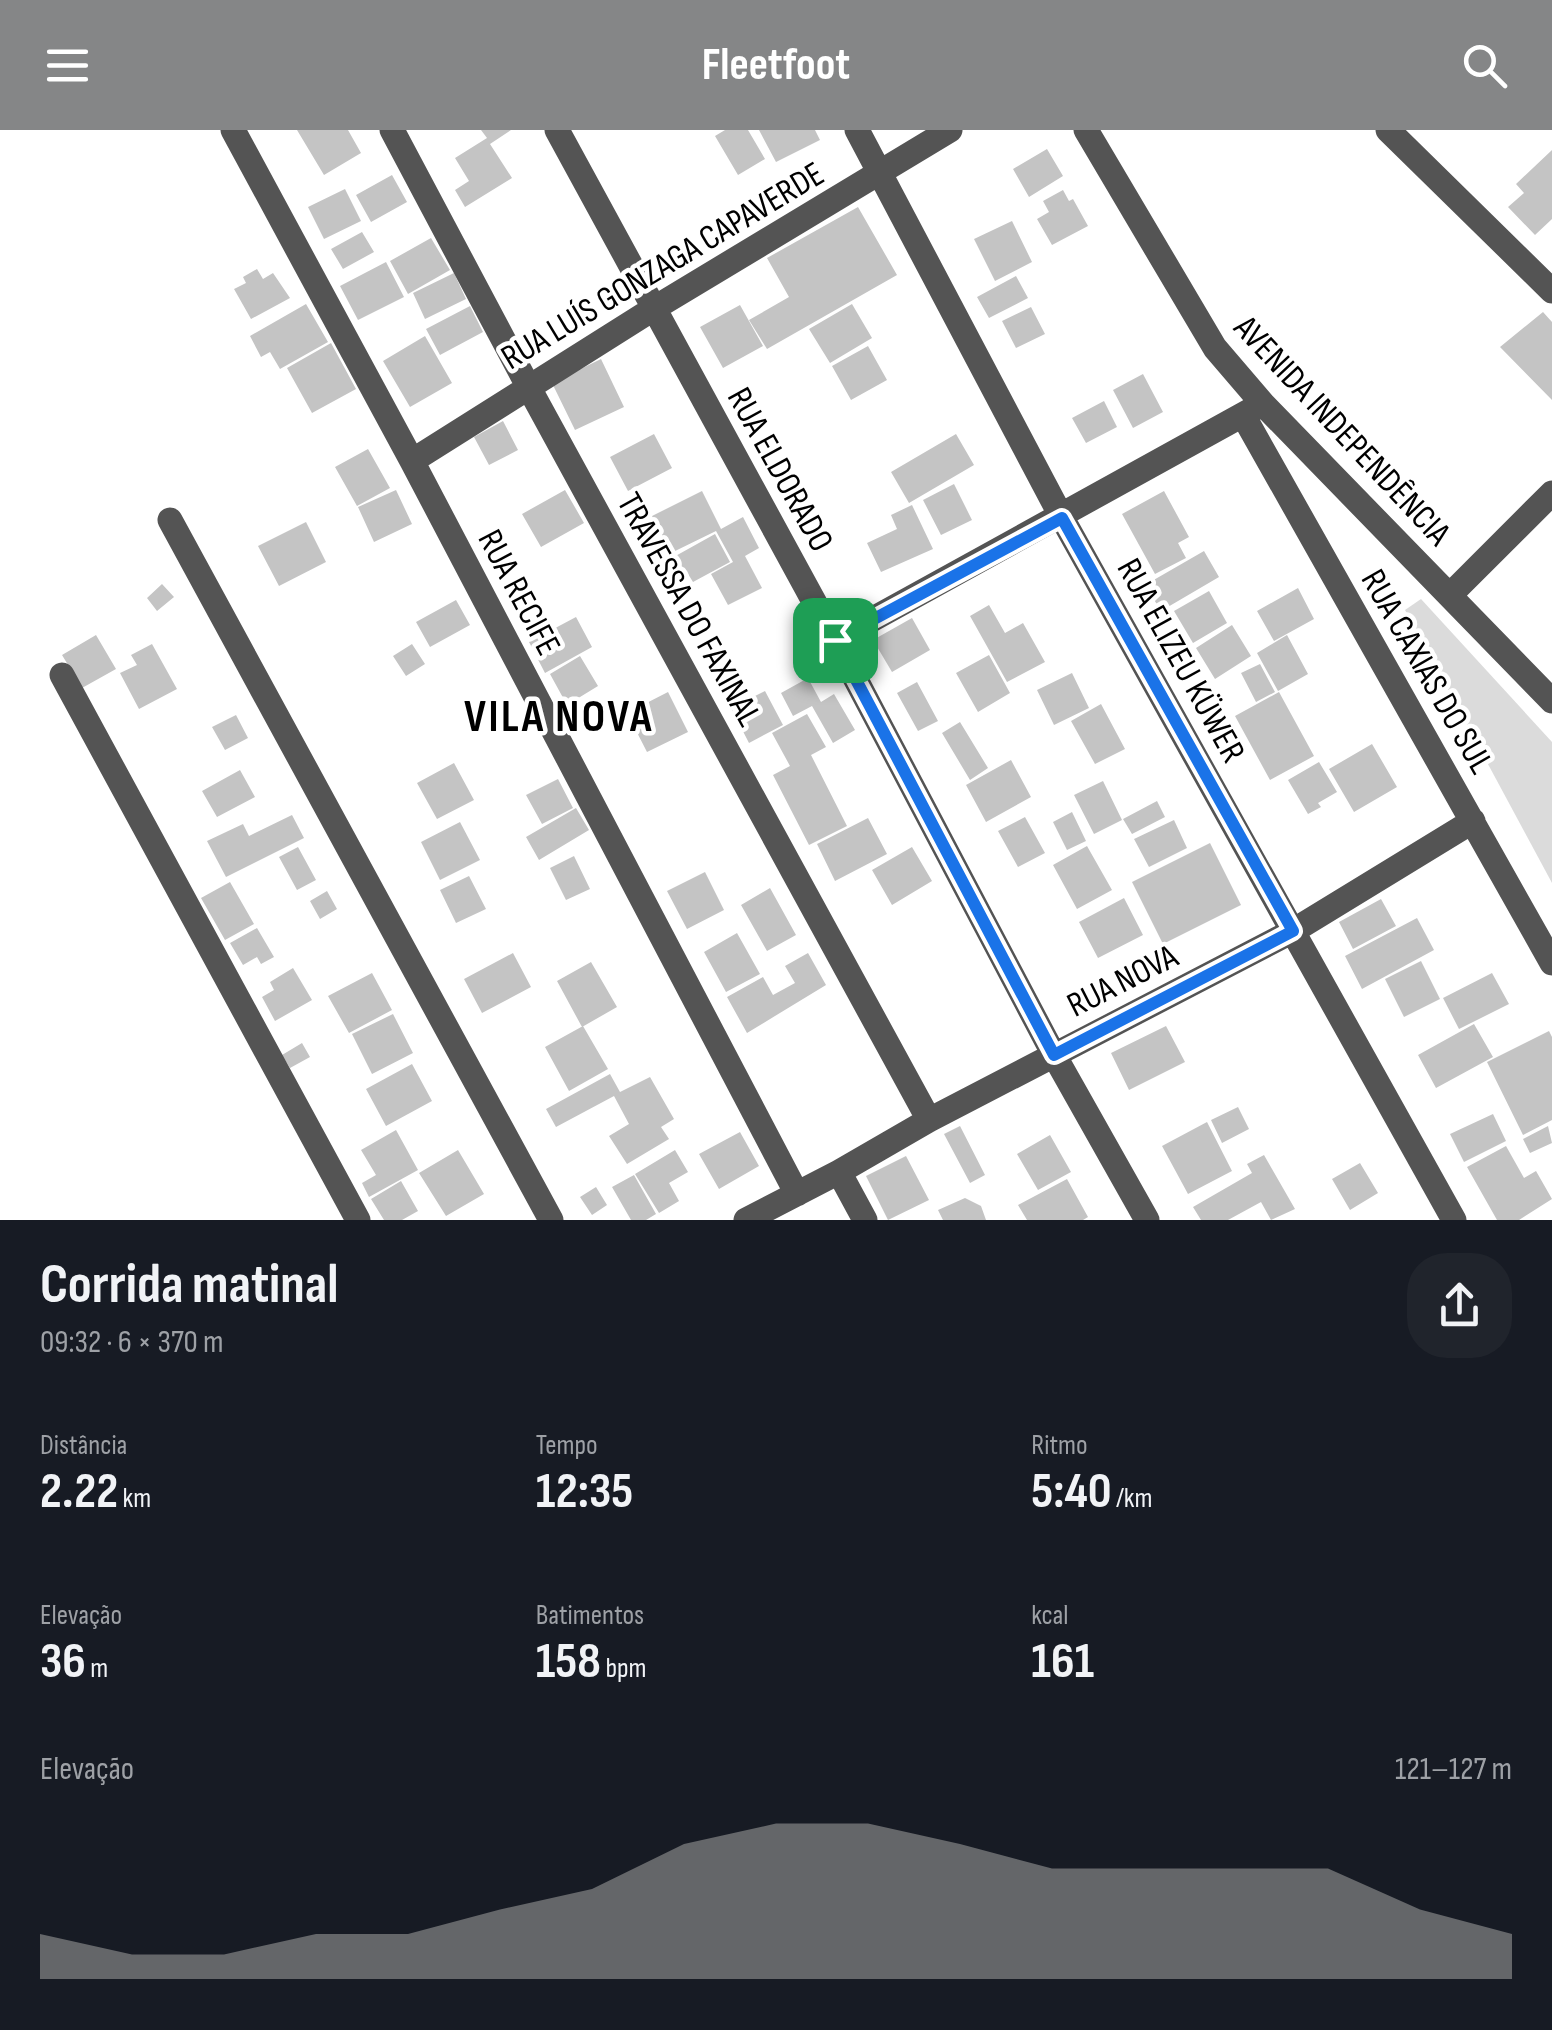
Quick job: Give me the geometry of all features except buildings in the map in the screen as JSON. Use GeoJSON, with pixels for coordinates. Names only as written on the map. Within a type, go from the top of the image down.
{"type":"FeatureCollection","features":[{"type":"Feature","properties":{"kind":"street","name":"RUA RECIFE"},"geometry":{"type":"LineString","coordinates":[[233,130],[412,461],[797,1194]]}},
{"type":"Feature","properties":{"kind":"street","name":"TRAVESSA DO FAXINAL"},"geometry":{"type":"LineString","coordinates":[[392,130],[930,1120]]}},
{"type":"Feature","properties":{"kind":"street","name":"RUA ELDORADO"},"geometry":{"type":"LineString","coordinates":[[556,130],[835,640],[1054,1055],[1147,1220]]}},
{"type":"Feature","properties":{"kind":"street","name":"RUA ELIZEU KÜWER"},"geometry":{"type":"LineString","coordinates":[[856,130],[1062,518],[1454,1220]]}},
{"type":"Feature","properties":{"kind":"street","name":"RUA LUÍS GONZAGA CAPAVERDE"},"geometry":{"type":"LineString","coordinates":[[412,461],[652,309],[950,130]]}},
{"type":"Feature","properties":{"kind":"street","name":"AVENIDA INDEPENDÊNCIA"},"geometry":{"type":"LineString","coordinates":[[1086,130],[1253,409],[1450,595],[1552,701]]}},
{"type":"Feature","properties":{"kind":"street"},"geometry":{"type":"LineString","coordinates":[[1388,130],[1552,291]]}},
{"type":"Feature","properties":{"kind":"street"},"geometry":{"type":"LineString","coordinates":[[835,640],[1062,518],[1253,409]]}},
{"type":"Feature","properties":{"kind":"street","name":"RUA CAXIAS DO SUL"},"geometry":{"type":"LineString","coordinates":[[1253,409],[1552,963]]}},
{"type":"Feature","properties":{"kind":"street"},"geometry":{"type":"LineString","coordinates":[[1450,595],[1552,492]]}},
{"type":"Feature","properties":{"kind":"street"},"geometry":{"type":"LineString","coordinates":[[170,520],[551,1220]]}},
{"type":"Feature","properties":{"kind":"street"},"geometry":{"type":"LineString","coordinates":[[62,674],[358,1220]]}},
{"type":"Feature","properties":{"kind":"street","name":"RUA NOVA"},"geometry":{"type":"LineString","coordinates":[[746,1220],[1293,931],[1473,821]]}},
{"type":"Feature","properties":{"kind":"street"},"geometry":{"type":"LineString","coordinates":[[839,1172],[865,1220]]}},
{"type":"Feature","properties":{"kind":"shaded area"},"geometry":{"type":"Polygon","coordinates":[[[1421,599],[1552,742],[1552,883],[1405,610],[1421,599]]]}},
{"type":"Feature","properties":{"kind":"district","name":"VILA NOVA"},"geometry":{"type":"Point","coordinates":[559,715]}},
{"type":"Feature","properties":{"kind":"route"},"geometry":{"type":"LineString","coordinates":[[1062,518],[1293,931],[1054,1055],[835,640],[1062,518]]}}]}
